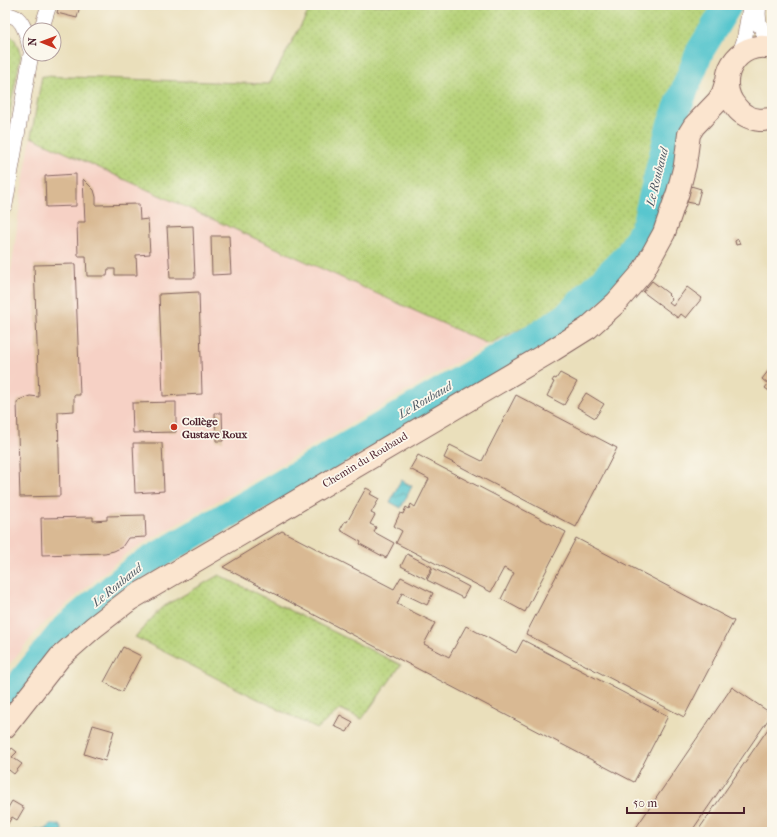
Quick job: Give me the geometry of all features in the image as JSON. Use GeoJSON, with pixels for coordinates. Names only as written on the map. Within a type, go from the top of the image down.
{"type":"FeatureCollection","features":[{"type":"Feature","properties":{"kind":"street"},"geometry":{"type":"LineString","coordinates":[[43,22],[49,5]]}},
{"type":"Feature","properties":{"kind":"street"},"geometry":{"type":"LineString","coordinates":[[739,56],[744,41],[750,7],[752,5]]}},
{"type":"Feature","properties":{"kind":"street"},"geometry":{"type":"LineString","coordinates":[[759,5],[758,19],[760,26],[772,44]]}},
{"type":"Feature","properties":{"kind":"street"},"geometry":{"type":"LineString","coordinates":[[5,14],[16,17],[22,25]]}},
{"type":"Feature","properties":{"kind":"street"},"geometry":{"type":"LineString","coordinates":[[739,56],[746,50],[756,47],[772,48]]}},
{"type":"Feature","properties":{"kind":"street","name":"Chemin du Roubaud"},"geometry":{"type":"LineString","coordinates":[[5,727],[60,657],[94,627],[129,600],[546,354],[588,328],[616,303],[642,273],[664,233],[678,192],[685,165],[689,134],[694,126],[724,93],[730,67],[739,56]]}},
{"type":"Feature","properties":{"kind":"street"},"geometry":{"type":"LineString","coordinates":[[5,205],[29,62]]}},
{"type":"Feature","properties":{"kind":"street"},"geometry":{"type":"LineString","coordinates":[[726,83],[731,102],[739,111],[749,117]]}},
{"type":"Feature","properties":{"kind":"street","name":"Chemin du Roubaud"},"geometry":{"type":"LineString","coordinates":[[685,165],[694,148],[696,137],[704,128],[718,119],[726,116],[749,117],[760,120],[772,119]]}},
{"type":"Feature","properties":{"kind":"shaded area","name":"Collège Gustave Roux"},"geometry":{"type":"Polygon","coordinates":[[[31,137],[488,344],[127,553],[41,626],[9,665],[5,663],[5,297],[8,288],[31,137]]]}},
{"type":"Feature","properties":{"kind":"green space"},"geometry":{"type":"Polygon","coordinates":[[[312,5],[715,5],[687,55],[664,129],[642,217],[623,247],[561,310],[488,344],[31,137],[42,76],[269,84],[312,5]]]}},
{"type":"Feature","properties":{"kind":"green space"},"geometry":{"type":"Polygon","coordinates":[[[5,30],[15,40],[21,55],[12,99],[5,150],[5,30]]]}},
{"type":"Feature","properties":{"kind":"green space"},"geometry":{"type":"Polygon","coordinates":[[[219,575],[401,665],[362,719],[340,709],[317,729],[135,637],[161,608],[219,575]]]}},
{"type":"Feature","properties":{"kind":"water"},"geometry":{"type":"Polygon","coordinates":[[[401,480],[412,486],[401,508],[390,502],[401,480]]]}},
{"type":"Feature","properties":{"kind":"water"},"geometry":{"type":"Polygon","coordinates":[[[56,824],[61,826],[63,832],[32,832],[36,829],[45,830],[51,825],[56,824]]]}},
{"type":"Feature","properties":{"kind":"building"},"geometry":{"type":"Polygon","coordinates":[[[59,5],[80,5],[77,18],[57,13],[59,5]]]}},
{"type":"Feature","properties":{"kind":"building"},"geometry":{"type":"Polygon","coordinates":[[[76,174],[76,206],[46,207],[45,176],[76,174]]]}},
{"type":"Feature","properties":{"kind":"building"},"geometry":{"type":"Polygon","coordinates":[[[83,179],[94,190],[96,205],[139,204],[140,220],[148,219],[150,254],[136,255],[137,275],[115,275],[115,269],[108,269],[107,276],[87,276],[86,256],[78,256],[77,222],[85,222],[83,179]]]}},
{"type":"Feature","properties":{"kind":"building"},"geometry":{"type":"Polygon","coordinates":[[[691,186],[701,189],[697,204],[687,202],[691,186]]]}},
{"type":"Feature","properties":{"kind":"building"},"geometry":{"type":"Polygon","coordinates":[[[193,226],[195,278],[170,278],[167,227],[193,226]]]}},
{"type":"Feature","properties":{"kind":"building"},"geometry":{"type":"Polygon","coordinates":[[[211,236],[229,236],[231,274],[212,275],[211,236]]]}},
{"type":"Feature","properties":{"kind":"building"},"geometry":{"type":"Polygon","coordinates":[[[738,239],[740,244],[736,245],[735,241],[738,239]]]}},
{"type":"Feature","properties":{"kind":"building"},"geometry":{"type":"Polygon","coordinates":[[[75,264],[80,395],[74,395],[74,411],[58,412],[60,496],[20,497],[17,403],[19,400],[30,396],[39,397],[34,265],[75,264]]]}},
{"type":"Feature","properties":{"kind":"building"},"geometry":{"type":"Polygon","coordinates":[[[652,281],[669,294],[668,295],[672,299],[669,303],[673,306],[687,287],[702,298],[686,318],[681,314],[678,318],[643,292],[652,281]]]}},
{"type":"Feature","properties":{"kind":"building"},"geometry":{"type":"Polygon","coordinates":[[[199,292],[202,394],[163,396],[159,294],[199,292]]]}},
{"type":"Feature","properties":{"kind":"building"},"geometry":{"type":"Polygon","coordinates":[[[772,366],[772,393],[765,388],[768,384],[762,379],[772,366]]]}},
{"type":"Feature","properties":{"kind":"building"},"geometry":{"type":"Polygon","coordinates":[[[560,373],[577,382],[564,405],[547,396],[554,382],[552,381],[554,378],[556,379],[560,373]]]}},
{"type":"Feature","properties":{"kind":"building"},"geometry":{"type":"Polygon","coordinates":[[[586,393],[604,404],[595,418],[577,407],[586,393]]]}},
{"type":"Feature","properties":{"kind":"building"},"geometry":{"type":"Polygon","coordinates":[[[516,395],[617,448],[576,527],[444,458],[450,445],[482,461],[516,395]]]}},
{"type":"Feature","properties":{"kind":"building"},"geometry":{"type":"Polygon","coordinates":[[[176,402],[176,432],[133,433],[132,403],[176,402]]]}},
{"type":"Feature","properties":{"kind":"building"},"geometry":{"type":"Polygon","coordinates":[[[215,413],[222,413],[223,441],[216,441],[215,413]]]}},
{"type":"Feature","properties":{"kind":"building"},"geometry":{"type":"Polygon","coordinates":[[[133,443],[162,443],[164,491],[135,493],[133,443]]]}},
{"type":"Feature","properties":{"kind":"building"},"geometry":{"type":"Polygon","coordinates":[[[418,455],[566,532],[525,612],[501,599],[514,573],[504,568],[491,592],[396,543],[402,531],[394,526],[400,513],[403,514],[406,507],[409,509],[411,504],[415,507],[429,479],[410,469],[418,455]]]}},
{"type":"Feature","properties":{"kind":"building"},"geometry":{"type":"Polygon","coordinates":[[[366,488],[372,491],[370,494],[379,499],[371,513],[375,515],[370,524],[376,527],[374,532],[394,543],[386,558],[360,544],[361,542],[340,530],[345,521],[347,522],[366,488]]]}},
{"type":"Feature","properties":{"kind":"building"},"geometry":{"type":"Polygon","coordinates":[[[145,515],[146,537],[128,538],[122,547],[114,551],[105,553],[42,555],[41,518],[93,517],[93,521],[107,520],[107,516],[145,515]]]}},
{"type":"Feature","properties":{"kind":"building"},"geometry":{"type":"Polygon","coordinates":[[[282,531],[394,589],[401,577],[433,593],[427,605],[402,593],[397,604],[435,623],[424,644],[449,657],[466,626],[516,653],[523,640],[668,716],[634,782],[223,567],[282,531]]]}},
{"type":"Feature","properties":{"kind":"building"},"geometry":{"type":"Polygon","coordinates":[[[576,538],[734,621],[684,717],[526,634],[576,538]]]}},
{"type":"Feature","properties":{"kind":"building"},"geometry":{"type":"Polygon","coordinates":[[[407,554],[432,567],[426,579],[401,566],[407,554]]]}},
{"type":"Feature","properties":{"kind":"building"},"geometry":{"type":"Polygon","coordinates":[[[433,568],[469,587],[463,598],[427,580],[433,568]]]}},
{"type":"Feature","properties":{"kind":"building"},"geometry":{"type":"Polygon","coordinates":[[[123,647],[141,656],[122,692],[104,682],[123,647]]]}},
{"type":"Feature","properties":{"kind":"building"},"geometry":{"type":"Polygon","coordinates":[[[732,687],[772,714],[691,832],[633,832],[732,687]]]}},
{"type":"Feature","properties":{"kind":"building"},"geometry":{"type":"Polygon","coordinates":[[[340,715],[353,722],[347,732],[334,726],[340,715]]]}},
{"type":"Feature","properties":{"kind":"building"},"geometry":{"type":"Polygon","coordinates":[[[772,723],[772,832],[697,832],[772,723]]]}},
{"type":"Feature","properties":{"kind":"building"},"geometry":{"type":"Polygon","coordinates":[[[93,725],[114,731],[105,761],[84,754],[93,725]]]}},
{"type":"Feature","properties":{"kind":"building"},"geometry":{"type":"Polygon","coordinates":[[[12,748],[17,752],[12,757],[22,764],[14,774],[5,767],[5,751],[8,753],[12,748]]]}},
{"type":"Feature","properties":{"kind":"building"},"geometry":{"type":"Polygon","coordinates":[[[12,801],[24,808],[17,820],[12,817],[7,825],[5,824],[5,813],[12,801]]]}},
{"type":"Feature","properties":{"kind":"waterway","name":"Le Roubaud"},"geometry":{"type":"LineString","coordinates":[[5,702],[65,628],[136,568],[540,334],[566,317],[629,254],[645,226],[670,127],[700,51],[728,5]]}},
{"type":"Feature","properties":{"kind":"place","name":"Collège Gustave Roux"},"geometry":{"type":"Point","coordinates":[174,427]}}]}
